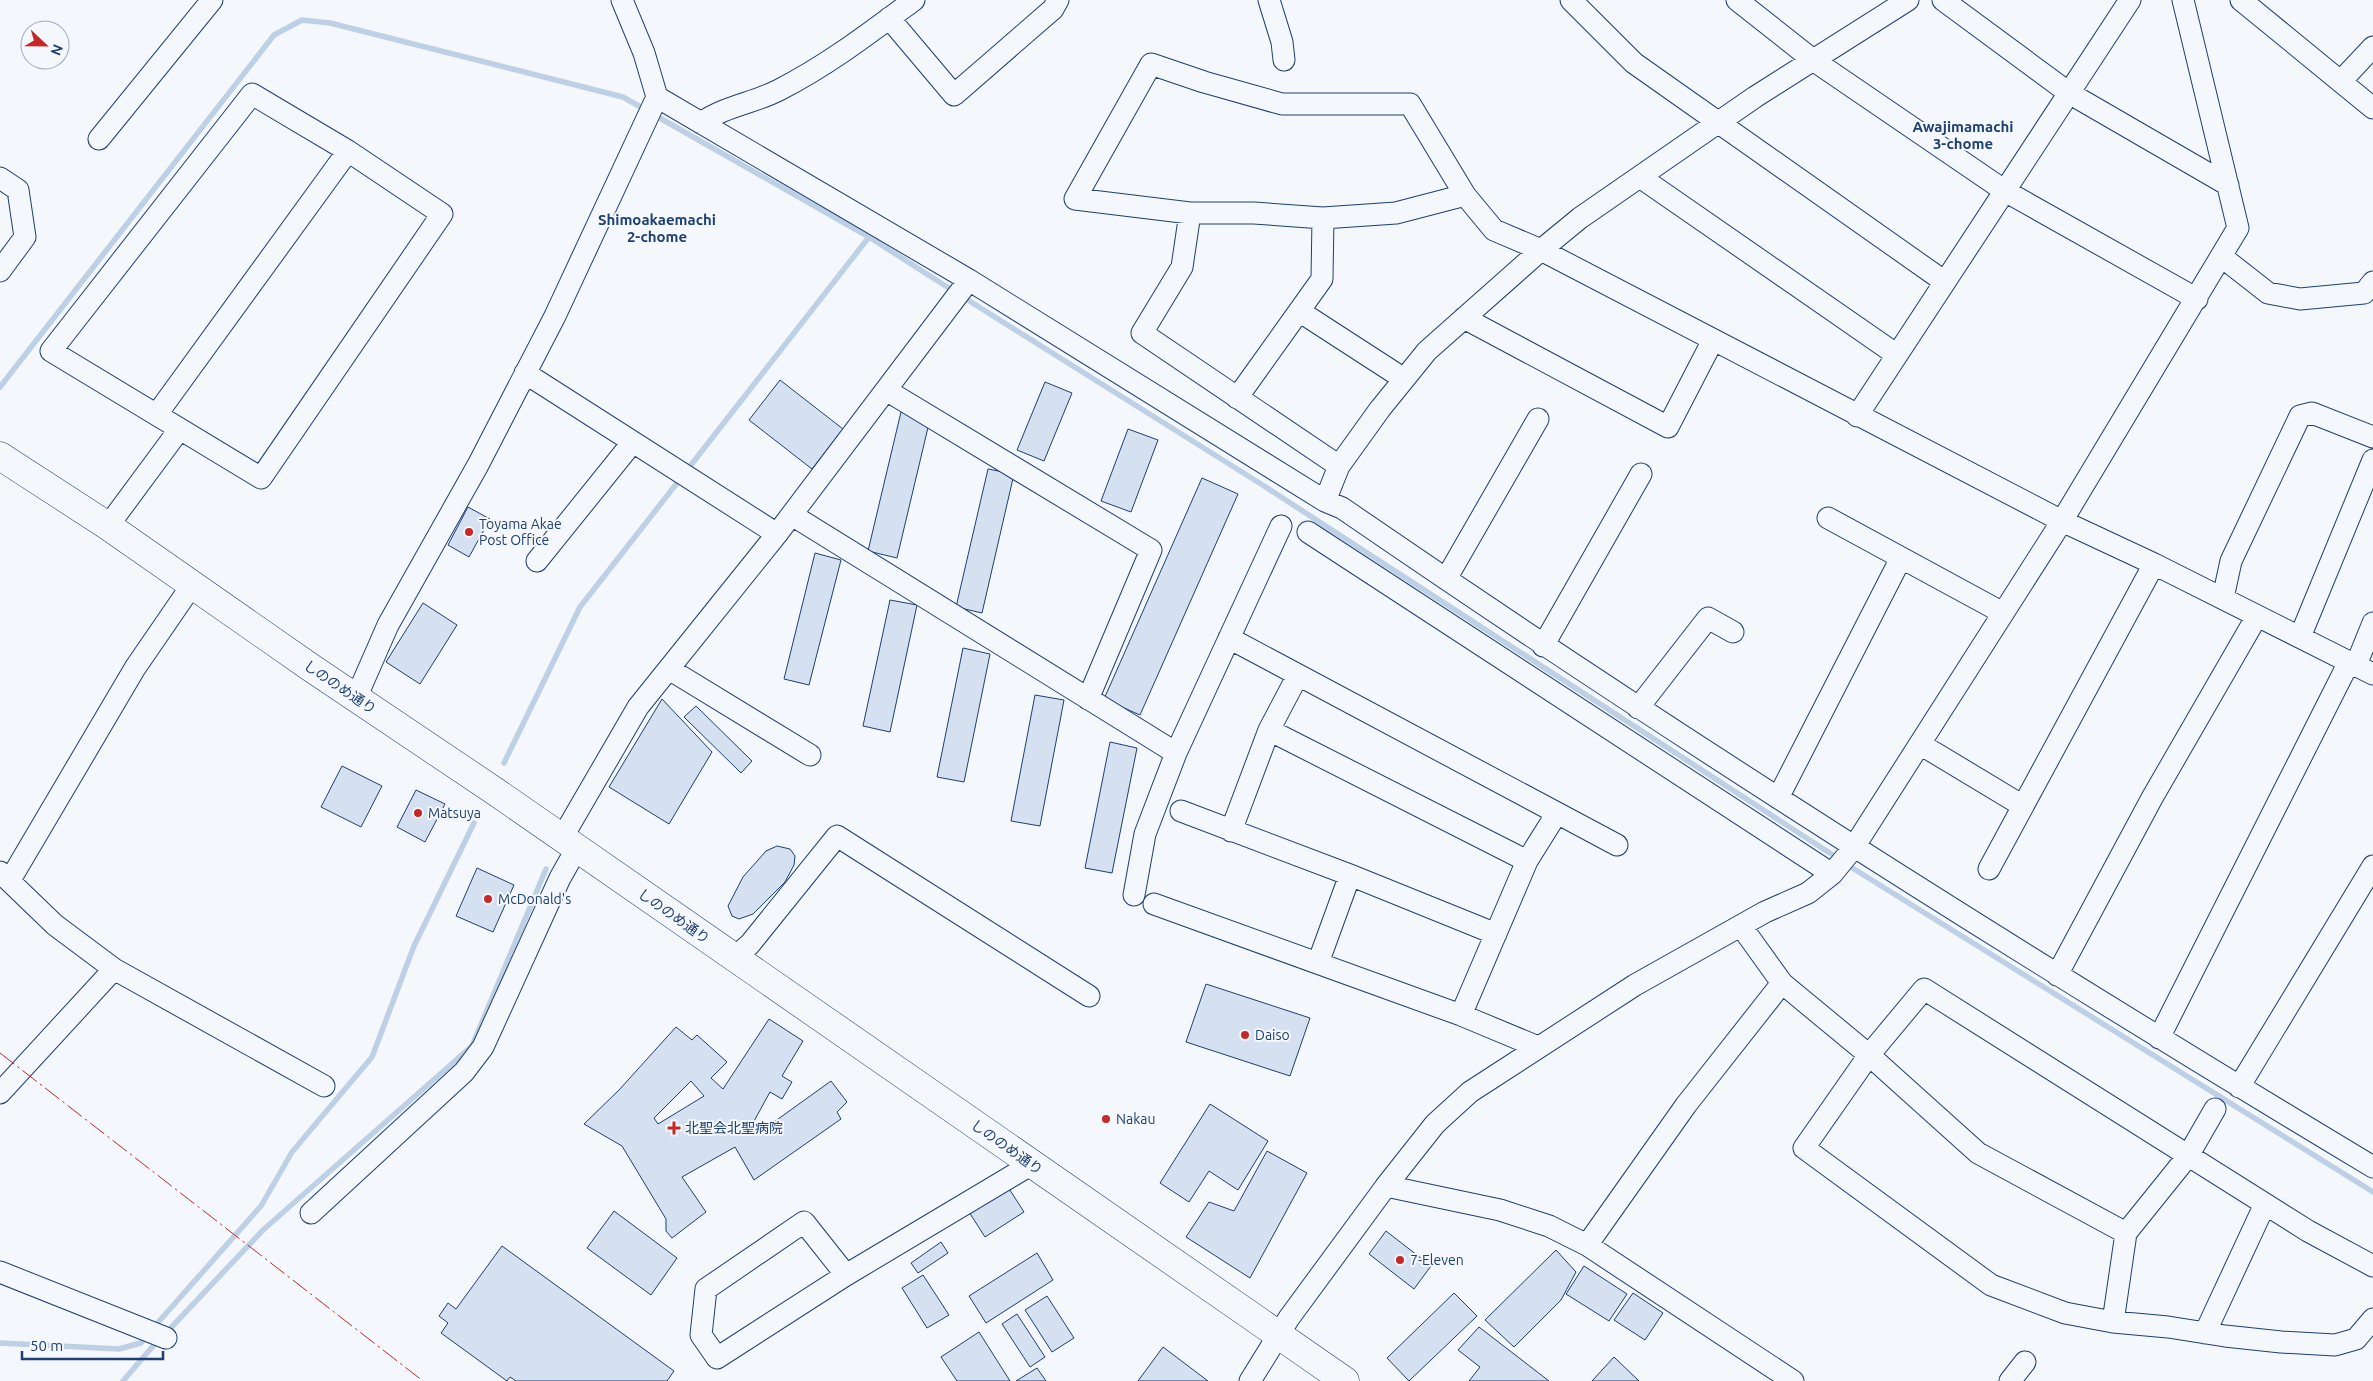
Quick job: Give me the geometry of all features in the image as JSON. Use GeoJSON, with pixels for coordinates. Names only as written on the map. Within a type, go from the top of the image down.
{"type":"FeatureCollection","features":[{"type":"Feature","properties":{"kind":"main road","name":"しののめ通り"},"geometry":{"type":"LineString","coordinates":[[0,456],[108,526],[1346,1381]]}},
{"type":"Feature","properties":{"kind":"street"},"geometry":{"type":"LineString","coordinates":[[356,698],[388,625],[478,465],[555,316],[652,108],[644,53],[622,0]]}},
{"type":"Feature","properties":{"kind":"street"},"geometry":{"type":"LineString","coordinates":[[702,123],[714,114],[778,90],[846,50],[914,0]]}},
{"type":"Feature","properties":{"kind":"street"},"geometry":{"type":"LineString","coordinates":[[889,18],[954,95],[1053,9],[1058,0]]}},
{"type":"Feature","properties":{"kind":"street"},"geometry":{"type":"LineString","coordinates":[[1269,0],[1282,42],[1284,60]]}},
{"type":"Feature","properties":{"kind":"street"},"geometry":{"type":"LineString","coordinates":[[1571,0],[1634,63],[1945,282]]}},
{"type":"Feature","properties":{"kind":"street"},"geometry":{"type":"LineString","coordinates":[[1737,0],[1813,60],[2005,191],[2197,299]]}},
{"type":"Feature","properties":{"kind":"street"},"geometry":{"type":"LineString","coordinates":[[1325,502],[1339,466],[1427,351],[1541,250],[1580,218],[1640,176],[1813,60],[1908,0]]}},
{"type":"Feature","properties":{"kind":"street"},"geometry":{"type":"LineString","coordinates":[[1943,0],[2069,93],[2228,185]]}},
{"type":"Feature","properties":{"kind":"street"},"geometry":{"type":"LineString","coordinates":[[1858,416],[2130,0]]}},
{"type":"Feature","properties":{"kind":"street"},"geometry":{"type":"LineString","coordinates":[[1250,1381],[1278,1335],[1386,1186],[1435,1124],[1470,1092],[1635,985],[1765,912],[1808,892],[1843,861],[2062,521],[2238,228],[2183,0]]}},
{"type":"Feature","properties":{"kind":"street"},"geometry":{"type":"LineString","coordinates":[[2241,0],[2373,108]]}},
{"type":"Feature","properties":{"kind":"street"},"geometry":{"type":"LineString","coordinates":[[99,139],[209,1]]}},
{"type":"Feature","properties":{"kind":"street"},"geometry":{"type":"LineString","coordinates":[[2341,81],[2373,47]]}},
{"type":"Feature","properties":{"kind":"street"},"geometry":{"type":"LineString","coordinates":[[1465,195],[1396,213],[1323,218],[1254,213],[1190,213],[1075,199],[1151,64],[1204,82],[1282,104],[1410,104],[1465,195],[1494,230],[1541,250],[2062,521],[2154,564],[2359,667]]}},
{"type":"Feature","properties":{"kind":"street"},"geometry":{"type":"LineString","coordinates":[[252,94],[348,151],[442,214],[261,478],[51,351],[252,94]]}},
{"type":"Feature","properties":{"kind":"street"},"geometry":{"type":"LineString","coordinates":[[652,108],[702,123],[962,289],[1325,502],[1342,508],[1543,646],[1778,798],[1843,861]]}},
{"type":"Feature","properties":{"kind":"street"},"geometry":{"type":"LineString","coordinates":[[157,414],[348,151]]}},
{"type":"Feature","properties":{"kind":"street"},"geometry":{"type":"LineString","coordinates":[[1640,176],[1897,355]]}},
{"type":"Feature","properties":{"kind":"street"},"geometry":{"type":"LineString","coordinates":[[0,178],[18,190],[25,237],[0,272]]}},
{"type":"Feature","properties":{"kind":"street"},"geometry":{"type":"LineString","coordinates":[[1190,213],[1182,267],[1142,334],[1339,466]]}},
{"type":"Feature","properties":{"kind":"street"},"geometry":{"type":"LineString","coordinates":[[1237,398],[1322,279],[1323,218]]}},
{"type":"Feature","properties":{"kind":"street"},"geometry":{"type":"LineString","coordinates":[[2222,257],[2268,293],[2300,299],[2364,293],[2373,282]]}},
{"type":"Feature","properties":{"kind":"street"},"geometry":{"type":"LineString","coordinates":[[311,1212],[464,1072],[483,1047],[560,878],[569,843],[638,707],[777,534],[962,289]]}},
{"type":"Feature","properties":{"kind":"street"},"geometry":{"type":"LineString","coordinates":[[1299,311],[1404,379]]}},
{"type":"Feature","properties":{"kind":"street"},"geometry":{"type":"LineString","coordinates":[[1464,318],[1668,426],[1713,340]]}},
{"type":"Feature","properties":{"kind":"street"},"geometry":{"type":"LineString","coordinates":[[525,373],[777,534]]}},
{"type":"Feature","properties":{"kind":"street"},"geometry":{"type":"LineString","coordinates":[[886,390],[1151,550],[1088,699]]}},
{"type":"Feature","properties":{"kind":"street"},"geometry":{"type":"LineString","coordinates":[[2223,598],[2231,561],[2300,416],[2312,413],[2373,437]]}},
{"type":"Feature","properties":{"kind":"street"},"geometry":{"type":"LineString","coordinates":[[1446,579],[1538,419]]}},
{"type":"Feature","properties":{"kind":"street"},"geometry":{"type":"LineString","coordinates":[[108,526],[179,430]]}},
{"type":"Feature","properties":{"kind":"street"},"geometry":{"type":"LineString","coordinates":[[538,561],[632,443]]}},
{"type":"Feature","properties":{"kind":"street"},"geometry":{"type":"LineString","coordinates":[[2300,638],[2373,460]]}},
{"type":"Feature","properties":{"kind":"street"},"geometry":{"type":"LineString","coordinates":[[1543,646],[1641,474]]}},
{"type":"Feature","properties":{"kind":"street"},"geometry":{"type":"LineString","coordinates":[[792,514],[1176,753]]}},
{"type":"Feature","properties":{"kind":"street"},"geometry":{"type":"LineString","coordinates":[[1828,518],[2003,613]]}},
{"type":"Feature","properties":{"kind":"street"},"geometry":{"type":"LineString","coordinates":[[1134,896],[1145,834],[1176,753],[1281,526]]}},
{"type":"Feature","properties":{"kind":"street"},"geometry":{"type":"LineString","coordinates":[[1308,532],[1843,861],[2057,975],[2373,1167]]}},
{"type":"Feature","properties":{"kind":"street"},"geometry":{"type":"LineString","coordinates":[[1778,798],[1901,558]]}},
{"type":"Feature","properties":{"kind":"street"},"geometry":{"type":"LineString","coordinates":[[1989,869],[2154,564]]}},
{"type":"Feature","properties":{"kind":"street"},"geometry":{"type":"LineString","coordinates":[[192,584],[135,668],[5,876],[55,925],[114,968],[324,1086]]}},
{"type":"Feature","properties":{"kind":"street"},"geometry":{"type":"LineString","coordinates":[[2057,975],[2152,798],[2257,616]]}},
{"type":"Feature","properties":{"kind":"street"},"geometry":{"type":"LineString","coordinates":[[1638,708],[1708,618],[1733,632]]}},
{"type":"Feature","properties":{"kind":"street"},"geometry":{"type":"LineString","coordinates":[[2159,1038],[2359,667],[2373,623]]}},
{"type":"Feature","properties":{"kind":"street"},"geometry":{"type":"LineString","coordinates":[[1229,638],[1617,845]]}},
{"type":"Feature","properties":{"kind":"street"},"geometry":{"type":"LineString","coordinates":[[669,669],[810,755]]}},
{"type":"Feature","properties":{"kind":"street"},"geometry":{"type":"LineString","coordinates":[[1231,831],[1269,730],[1298,675]]}},
{"type":"Feature","properties":{"kind":"street"},"geometry":{"type":"LineString","coordinates":[[1269,730],[1527,861]]}},
{"type":"Feature","properties":{"kind":"street"},"geometry":{"type":"LineString","coordinates":[[1920,744],[2023,806]]}},
{"type":"Feature","properties":{"kind":"street"},"geometry":{"type":"LineString","coordinates":[[1181,811],[1350,875],[1496,934]]}},
{"type":"Feature","properties":{"kind":"street"},"geometry":{"type":"LineString","coordinates":[[1461,1015],[1527,861],[1557,813]]}},
{"type":"Feature","properties":{"kind":"street"},"geometry":{"type":"LineString","coordinates":[[734,958],[750,944],[837,836],[1088,996]]}},
{"type":"Feature","properties":{"kind":"street"},"geometry":{"type":"LineString","coordinates":[[2239,1087],[2373,866]]}},
{"type":"Feature","properties":{"kind":"street"},"geometry":{"type":"LineString","coordinates":[[1318,963],[1350,875]]}},
{"type":"Feature","properties":{"kind":"street"},"geometry":{"type":"LineString","coordinates":[[1154,904],[1461,1015],[1538,1047]]}},
{"type":"Feature","properties":{"kind":"street"},"geometry":{"type":"LineString","coordinates":[[1740,926],[1782,983],[1869,1055],[1978,1153],[2126,1234]]}},
{"type":"Feature","properties":{"kind":"street"},"geometry":{"type":"LineString","coordinates":[[0,1093],[114,968]]}},
{"type":"Feature","properties":{"kind":"street"},"geometry":{"type":"LineString","coordinates":[[1587,1245],[1686,1105],[1782,983]]}},
{"type":"Feature","properties":{"kind":"street"},"geometry":{"type":"LineString","coordinates":[[2373,1266],[2308,1231],[1924,989],[1869,1055],[1804,1148],[1991,1285],[2065,1313],[2113,1322],[2205,1333],[2281,1342],[2335,1345],[2356,1339],[2373,1319]]}},
{"type":"Feature","properties":{"kind":"street"},"geometry":{"type":"LineString","coordinates":[[2113,1322],[2126,1234],[2188,1156],[2215,1109]]}},
{"type":"Feature","properties":{"kind":"street"},"geometry":{"type":"LineString","coordinates":[[846,1275],[804,1222],[706,1289],[701,1334],[716,1358],[846,1275],[1032,1164]]}},
{"type":"Feature","properties":{"kind":"street"},"geometry":{"type":"LineString","coordinates":[[1386,1186],[1500,1210],[1549,1226],[1587,1245],[1793,1381]]}},
{"type":"Feature","properties":{"kind":"street"},"geometry":{"type":"LineString","coordinates":[[2205,1333],[2265,1204]]}},
{"type":"Feature","properties":{"kind":"street"},"geometry":{"type":"LineString","coordinates":[[0,1272],[166,1338]]}},
{"type":"Feature","properties":{"kind":"street"},"geometry":{"type":"LineString","coordinates":[[2010,1381],[2025,1362]]}},
{"type":"Feature","properties":{"kind":"building"},"geometry":{"type":"Polygon","coordinates":[[[780,380],[843,429],[812,469],[749,420],[780,380]]]}},
{"type":"Feature","properties":{"kind":"building"},"geometry":{"type":"Polygon","coordinates":[[[1045,382],[1072,393],[1044,461],[1017,450],[1045,382]]]}},
{"type":"Feature","properties":{"kind":"building"},"geometry":{"type":"Polygon","coordinates":[[[901,412],[930,419],[897,558],[868,551],[901,412]]]}},
{"type":"Feature","properties":{"kind":"building"},"geometry":{"type":"Polygon","coordinates":[[[1128,429],[1158,440],[1131,512],[1101,501],[1128,429]]]}},
{"type":"Feature","properties":{"kind":"building"},"geometry":{"type":"Polygon","coordinates":[[[988,469],[1014,474],[982,613],[956,607],[988,469]]]}},
{"type":"Feature","properties":{"kind":"building"},"geometry":{"type":"Polygon","coordinates":[[[1202,478],[1238,494],[1140,715],[1104,699],[1202,478]]]}},
{"type":"Feature","properties":{"kind":"building"},"geometry":{"type":"Polygon","coordinates":[[[468,507],[490,519],[469,557],[448,545],[468,507]]]}},
{"type":"Feature","properties":{"kind":"building"},"geometry":{"type":"Polygon","coordinates":[[[815,553],[841,560],[809,685],[784,679],[815,553]]]}},
{"type":"Feature","properties":{"kind":"building"},"geometry":{"type":"Polygon","coordinates":[[[890,600],[917,605],[890,732],[863,726],[890,600]]]}},
{"type":"Feature","properties":{"kind":"building"},"geometry":{"type":"Polygon","coordinates":[[[423,603],[457,625],[420,684],[386,662],[423,603]]]}},
{"type":"Feature","properties":{"kind":"building"},"geometry":{"type":"Polygon","coordinates":[[[963,648],[990,654],[964,782],[937,777],[963,648]]]}},
{"type":"Feature","properties":{"kind":"building"},"geometry":{"type":"Polygon","coordinates":[[[1035,695],[1064,700],[1040,826],[1011,821],[1035,695]]]}},
{"type":"Feature","properties":{"kind":"building"},"geometry":{"type":"Polygon","coordinates":[[[662,699],[712,752],[669,824],[609,787],[662,699]]]}},
{"type":"Feature","properties":{"kind":"building"},"geometry":{"type":"Polygon","coordinates":[[[696,706],[752,761],[741,773],[684,717],[696,706]]]}},
{"type":"Feature","properties":{"kind":"building"},"geometry":{"type":"Polygon","coordinates":[[[1110,742],[1137,748],[1112,873],[1085,868],[1110,742]]]}},
{"type":"Feature","properties":{"kind":"building"},"geometry":{"type":"Polygon","coordinates":[[[342,766],[382,786],[361,827],[321,807],[342,766]]]}},
{"type":"Feature","properties":{"kind":"building"},"geometry":{"type":"Polygon","coordinates":[[[416,790],[445,804],[425,842],[397,827],[416,790]]]}},
{"type":"Feature","properties":{"kind":"building"},"geometry":{"type":"Polygon","coordinates":[[[777,846],[790,849],[795,856],[794,865],[785,882],[753,914],[739,919],[732,916],[728,906],[743,877],[766,851],[777,846]]]}},
{"type":"Feature","properties":{"kind":"building"},"geometry":{"type":"Polygon","coordinates":[[[477,868],[514,885],[493,932],[456,916],[477,868]]]}},
{"type":"Feature","properties":{"kind":"building"},"geometry":{"type":"Polygon","coordinates":[[[1206,984],[1310,1018],[1290,1076],[1186,1042],[1206,984]]]}},
{"type":"Feature","properties":{"kind":"building","name":"北聖会北聖病院"},"geometry":{"type":"Polygon","coordinates":[[[769,1019],[803,1041],[782,1076],[792,1082],[782,1099],[770,1092],[753,1123],[760,1132],[831,1081],[847,1102],[837,1112],[841,1119],[754,1180],[735,1147],[682,1177],[706,1212],[672,1238],[666,1231],[666,1219],[622,1146],[584,1124],[619,1090],[676,1027],[692,1040],[697,1035],[727,1062],[711,1078],[723,1089],[769,1019]],[[691,1081],[654,1118],[658,1124],[704,1096],[691,1081]]]}},
{"type":"Feature","properties":{"kind":"building"},"geometry":{"type":"Polygon","coordinates":[[[1210,1104],[1268,1141],[1238,1190],[1209,1171],[1189,1202],[1160,1183],[1210,1104]]]}},
{"type":"Feature","properties":{"kind":"building"},"geometry":{"type":"Polygon","coordinates":[[[1267,1151],[1307,1173],[1250,1278],[1186,1237],[1209,1202],[1234,1211],[1267,1151]]]}},
{"type":"Feature","properties":{"kind":"building"},"geometry":{"type":"Polygon","coordinates":[[[1008,1187],[1024,1212],[985,1237],[969,1212],[1008,1187]]]}},
{"type":"Feature","properties":{"kind":"building"},"geometry":{"type":"Polygon","coordinates":[[[614,1211],[677,1258],[651,1295],[587,1248],[614,1211]]]}},
{"type":"Feature","properties":{"kind":"building","name":"7-Eleven"},"geometry":{"type":"Polygon","coordinates":[[[1386,1231],[1431,1266],[1414,1289],[1369,1254],[1386,1231]]]}},
{"type":"Feature","properties":{"kind":"building"},"geometry":{"type":"Polygon","coordinates":[[[941,1242],[948,1253],[918,1273],[911,1263],[941,1242]]]}},
{"type":"Feature","properties":{"kind":"building"},"geometry":{"type":"Polygon","coordinates":[[[502,1246],[674,1371],[667,1381],[516,1381],[510,1377],[507,1381],[441,1333],[448,1323],[439,1316],[448,1303],[456,1309],[502,1246]]]}},
{"type":"Feature","properties":{"kind":"building"},"geometry":{"type":"Polygon","coordinates":[[[1556,1250],[1576,1272],[1561,1300],[1514,1347],[1485,1320],[1556,1250]]]}},
{"type":"Feature","properties":{"kind":"building"},"geometry":{"type":"Polygon","coordinates":[[[1037,1253],[1053,1280],[986,1323],[969,1296],[1037,1253]]]}},
{"type":"Feature","properties":{"kind":"building"},"geometry":{"type":"Polygon","coordinates":[[[1584,1266],[1627,1294],[1609,1321],[1566,1294],[1584,1266]]]}},
{"type":"Feature","properties":{"kind":"building"},"geometry":{"type":"Polygon","coordinates":[[[923,1275],[949,1315],[927,1328],[902,1288],[923,1275]]]}},
{"type":"Feature","properties":{"kind":"building"},"geometry":{"type":"Polygon","coordinates":[[[1454,1293],[1477,1316],[1409,1381],[1387,1358],[1454,1293]]]}},
{"type":"Feature","properties":{"kind":"building"},"geometry":{"type":"Polygon","coordinates":[[[1633,1293],[1663,1313],[1645,1340],[1614,1320],[1633,1293]]]}},
{"type":"Feature","properties":{"kind":"building"},"geometry":{"type":"Polygon","coordinates":[[[1047,1296],[1074,1338],[1052,1352],[1025,1310],[1047,1296]]]}},
{"type":"Feature","properties":{"kind":"building"},"geometry":{"type":"Polygon","coordinates":[[[1017,1314],[1045,1357],[1030,1367],[1002,1324],[1017,1314]]]}},
{"type":"Feature","properties":{"kind":"building"},"geometry":{"type":"Polygon","coordinates":[[[1479,1327],[1549,1381],[1469,1381],[1480,1367],[1458,1350],[1479,1327]]]}},
{"type":"Feature","properties":{"kind":"building"},"geometry":{"type":"Polygon","coordinates":[[[979,1332],[1010,1381],[957,1381],[941,1357],[979,1332]]]}},
{"type":"Feature","properties":{"kind":"building"},"geometry":{"type":"Polygon","coordinates":[[[1163,1347],[1208,1381],[1138,1381],[1163,1347]]]}},
{"type":"Feature","properties":{"kind":"building"},"geometry":{"type":"Polygon","coordinates":[[[1614,1357],[1639,1381],[1592,1381],[1614,1357]]]}},
{"type":"Feature","properties":{"kind":"building"},"geometry":{"type":"Polygon","coordinates":[[[1037,1368],[1046,1381],[1016,1381],[1037,1368]]]}},
{"type":"Feature","properties":{"kind":"waterway"},"geometry":{"type":"LineString","coordinates":[[0,387],[274,35],[302,20],[330,23],[623,97],[869,237],[955,292]]}},
{"type":"Feature","properties":{"kind":"waterway"},"geometry":{"type":"LineString","coordinates":[[687,470],[869,237]]}},
{"type":"Feature","properties":{"kind":"waterway"},"geometry":{"type":"LineString","coordinates":[[963,297],[1261,484],[1839,859]]}},
{"type":"Feature","properties":{"kind":"waterway"},"geometry":{"type":"LineString","coordinates":[[504,763],[580,607],[681,478]]}},
{"type":"Feature","properties":{"kind":"waterway"},"geometry":{"type":"LineString","coordinates":[[154,1327],[261,1206],[292,1152],[372,1057],[414,946],[474,823]]}},
{"type":"Feature","properties":{"kind":"waterway"},"geometry":{"type":"LineString","coordinates":[[1846,864],[2373,1192]]}},
{"type":"Feature","properties":{"kind":"waterway"},"geometry":{"type":"LineString","coordinates":[[166,1333],[263,1230],[472,1046],[546,869]]}},
{"type":"Feature","properties":{"kind":"waterway"},"geometry":{"type":"LineString","coordinates":[[0,1343],[119,1349],[141,1343],[147,1336]]}},
{"type":"Feature","properties":{"kind":"waterway"},"geometry":{"type":"LineString","coordinates":[[123,1381],[159,1339]]}},
{"type":"Feature","properties":{"kind":"power"},"geometry":{"type":"LineString","coordinates":[[0,1053],[423,1381]]}},
{"type":"Feature","properties":{"kind":"place","name":"Toyama Akae Post Office"},"geometry":{"type":"Point","coordinates":[469,532]}},
{"type":"Feature","properties":{"kind":"place","name":"Matsuya"},"geometry":{"type":"Point","coordinates":[418,813]}},
{"type":"Feature","properties":{"kind":"place","name":"McDonald's"},"geometry":{"type":"Point","coordinates":[488,899]}},
{"type":"Feature","properties":{"kind":"place","name":"Daiso"},"geometry":{"type":"Point","coordinates":[1245,1035]}},
{"type":"Feature","properties":{"kind":"place","name":"Nakau"},"geometry":{"type":"Point","coordinates":[1106,1119]}},
{"type":"Feature","properties":{"kind":"place","name":"北聖会北聖病院"},"geometry":{"type":"Point","coordinates":[674,1128]}},
{"type":"Feature","properties":{"kind":"place","name":"7-Eleven"},"geometry":{"type":"Point","coordinates":[1400,1260]}},
{"type":"Feature","properties":{"kind":"district","name":"Awajimamachi 3-chome"},"geometry":{"type":"Point","coordinates":[1963,134]}},
{"type":"Feature","properties":{"kind":"district","name":"Shimoakaemachi 2-chome"},"geometry":{"type":"Point","coordinates":[657,228]}}]}
